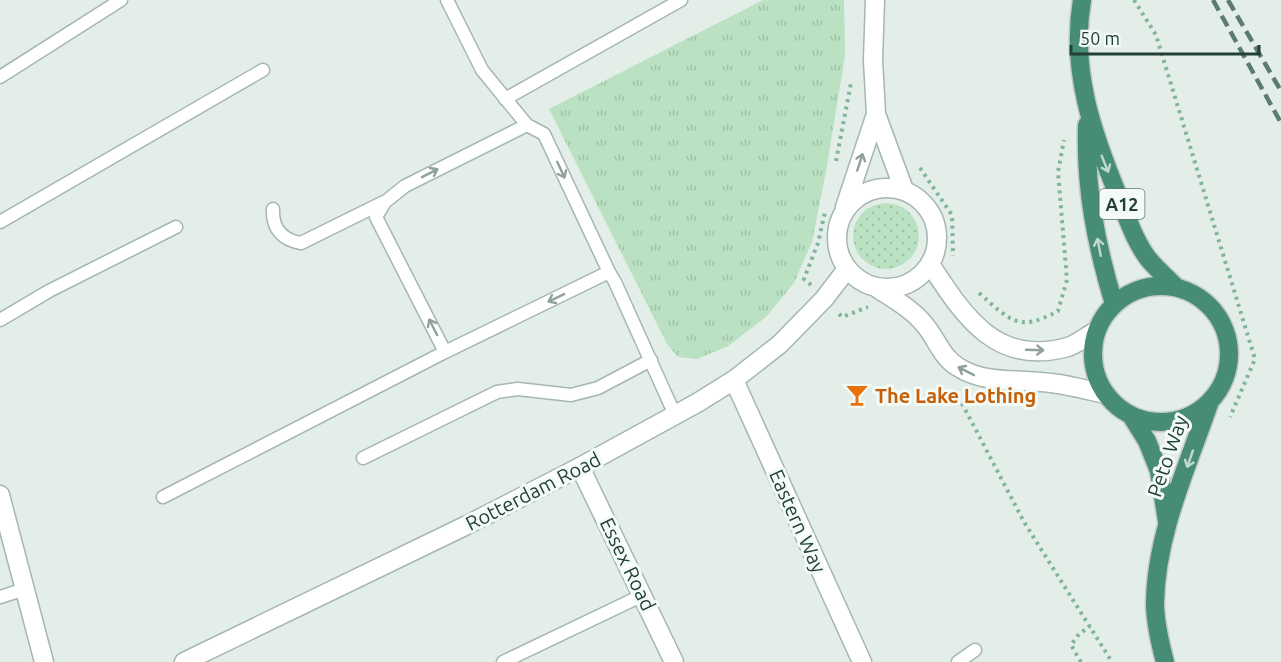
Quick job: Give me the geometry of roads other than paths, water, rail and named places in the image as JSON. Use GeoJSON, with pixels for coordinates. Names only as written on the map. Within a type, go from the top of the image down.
{"type":"FeatureCollection","features":[{"type":"Feature","properties":{"kind":"highway","name":"A12"},"geometry":{"type":"LineString","coordinates":[[1082,0],[1078,56],[1087,109],[1102,157],[1133,231],[1150,261],[1176,287]]}},
{"type":"Feature","properties":{"kind":"highway","name":"A12"},"geometry":{"type":"LineString","coordinates":[[1087,109],[1086,164],[1093,219],[1102,263],[1114,304]]}},
{"type":"Feature","properties":{"kind":"highway"},"geometry":{"type":"LineString","coordinates":[[1154,286],[1176,287],[1196,295],[1212,308],[1224,326],[1229,346],[1229,368],[1222,387],[1209,404],[1192,416],[1173,422],[1152,423],[1132,417],[1117,407],[1105,394],[1095,375],[1092,353],[1096,331],[1114,304],[1133,292],[1154,286]]}},
{"type":"Feature","properties":{"kind":"highway","name":"Peto Way"},"geometry":{"type":"LineString","coordinates":[[1165,662],[1155,605],[1157,570],[1168,523],[1209,404]]}},
{"type":"Feature","properties":{"kind":"highway","name":"Peto Way"},"geometry":{"type":"LineString","coordinates":[[1132,417],[1147,441],[1160,471],[1168,523]]}},
{"type":"Feature","properties":{"kind":"street"},"geometry":{"type":"LineString","coordinates":[[875,0],[873,60],[876,114],[904,190]]}},
{"type":"Feature","properties":{"kind":"street"},"geometry":{"type":"LineString","coordinates":[[876,114],[837,224],[836,240],[839,256],[847,269],[860,281],[877,288],[924,323],[944,354],[956,366],[975,376],[994,381],[1020,380],[1053,383],[1105,394]]}},
{"type":"Feature","properties":{"kind":"street"},"geometry":{"type":"LineString","coordinates":[[844,209],[856,197],[871,189],[888,187],[904,190],[920,199],[931,213],[937,230],[937,248],[930,264],[916,279],[897,288],[877,288]]}},
{"type":"Feature","properties":{"kind":"street"},"geometry":{"type":"LineString","coordinates":[[930,264],[954,301],[971,321],[984,334],[1013,348],[1036,352],[1070,346],[1096,331]]}},
{"type":"Feature","properties":{"kind":"street","name":"Rotterdam Road"},"geometry":{"type":"LineString","coordinates":[[184,662],[467,525],[675,415],[734,380],[780,344],[824,298],[847,269]]}},
{"type":"Feature","properties":{"kind":"street","name":"Eastern Way"},"geometry":{"type":"LineString","coordinates":[[734,380],[862,662]]}},
{"type":"Feature","properties":{"kind":"street","name":"Essex Road"},"geometry":{"type":"LineString","coordinates":[[580,467],[675,662]]}},
{"type":"Feature","properties":{"kind":"street"},"geometry":{"type":"LineString","coordinates":[[0,495],[44,662]]}},
{"type":"Feature","properties":{"kind":"lane"},"geometry":{"type":"LineString","coordinates":[[0,77],[121,0]]}},
{"type":"Feature","properties":{"kind":"lane"},"geometry":{"type":"LineString","coordinates":[[447,0],[482,70],[527,125],[544,134],[615,282],[675,415]]}},
{"type":"Feature","properties":{"kind":"lane"},"geometry":{"type":"LineString","coordinates":[[505,99],[660,5],[681,0]]}},
{"type":"Feature","properties":{"kind":"lane"},"geometry":{"type":"LineString","coordinates":[[0,222],[263,70]]}},
{"type":"Feature","properties":{"kind":"lane"},"geometry":{"type":"LineString","coordinates":[[273,209],[273,220],[280,234],[289,241],[301,243],[385,202],[405,186],[527,125]]}},
{"type":"Feature","properties":{"kind":"lane"},"geometry":{"type":"LineString","coordinates":[[385,202],[376,217],[445,352]]}},
{"type":"Feature","properties":{"kind":"lane"},"geometry":{"type":"LineString","coordinates":[[0,320],[49,291],[176,227]]}},
{"type":"Feature","properties":{"kind":"lane"},"geometry":{"type":"LineString","coordinates":[[163,497],[445,352],[609,272]]}},
{"type":"Feature","properties":{"kind":"lane"},"geometry":{"type":"LineString","coordinates":[[363,458],[498,392],[518,389],[571,395],[598,388],[651,360]]}},
{"type":"Feature","properties":{"kind":"lane"},"geometry":{"type":"LineString","coordinates":[[0,597],[25,589]]}},
{"type":"Feature","properties":{"kind":"lane"},"geometry":{"type":"LineString","coordinates":[[503,662],[643,595]]}},
{"type":"Feature","properties":{"kind":"lane"},"geometry":{"type":"LineString","coordinates":[[958,662],[975,650]]}},
{"type":"Feature","properties":{"kind":"railway"},"geometry":{"type":"LineString","coordinates":[[1213,0],[1281,123]]}},
{"type":"Feature","properties":{"kind":"railway"},"geometry":{"type":"LineString","coordinates":[[1228,0],[1281,91]]}},
{"type":"Feature","properties":{"kind":"place","name":"The Lake Lothing"},"geometry":{"type":"Point","coordinates":[857,395]}}]}
